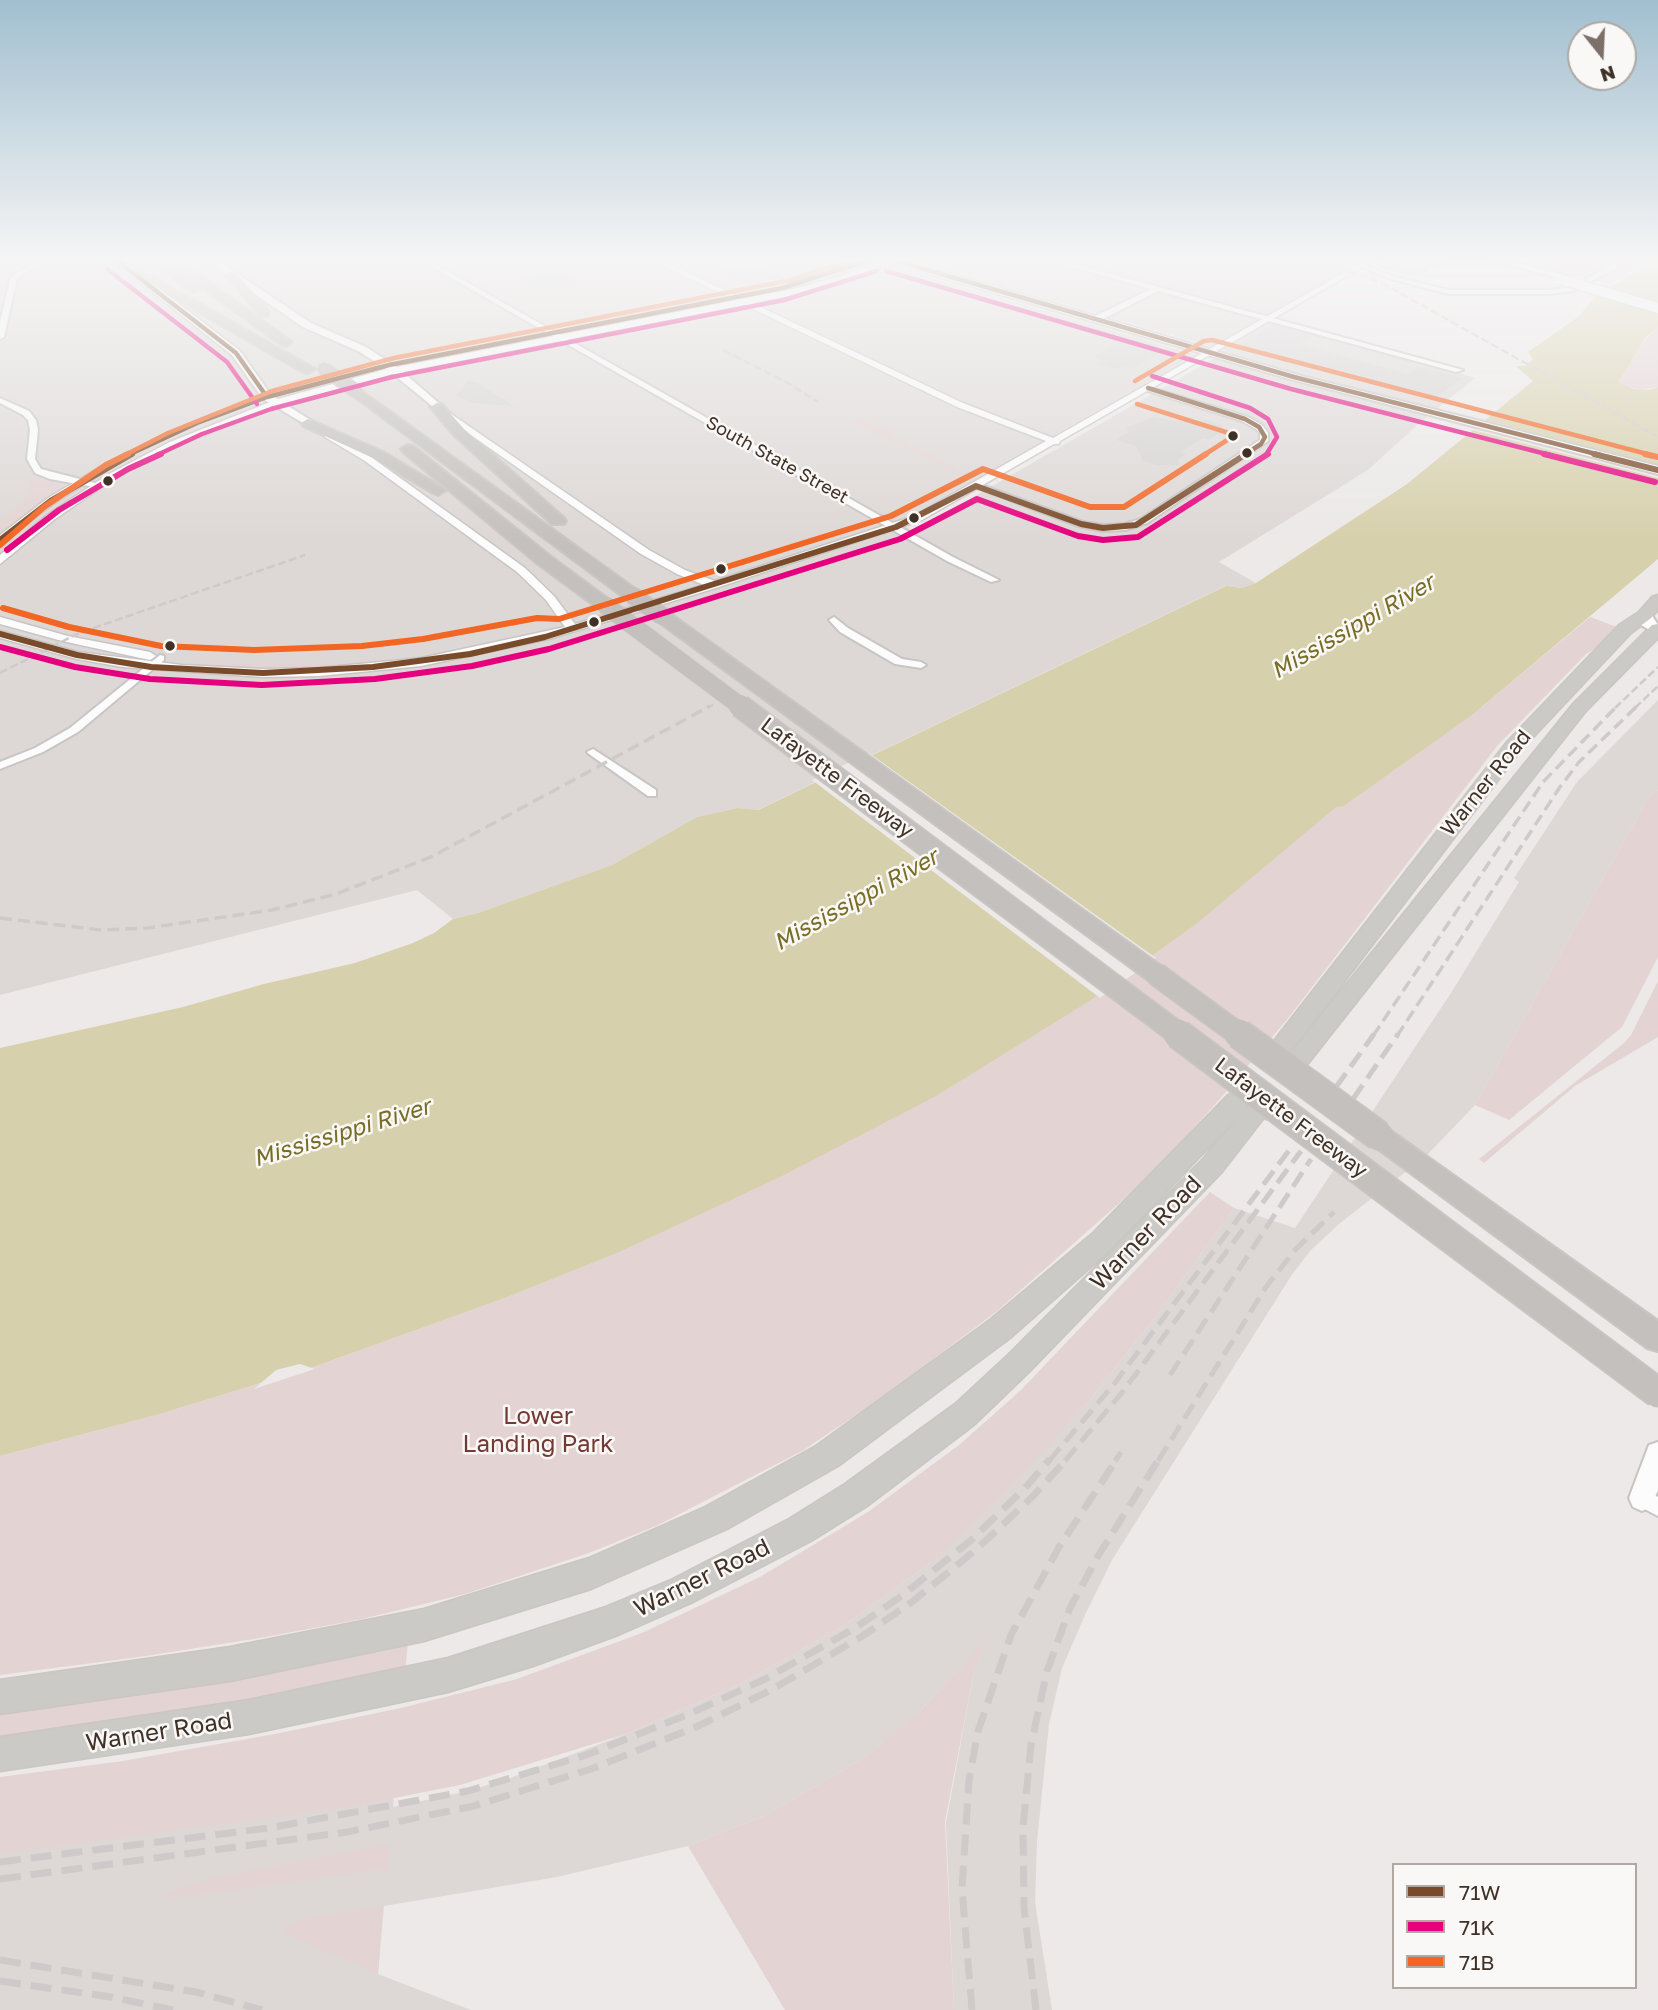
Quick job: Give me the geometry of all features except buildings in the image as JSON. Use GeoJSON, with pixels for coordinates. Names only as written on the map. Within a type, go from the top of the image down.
{"type":"FeatureCollection","features":[{"type":"Feature","properties":{"kind":"highway"},"geometry":{"type":"LineString","coordinates":[[286,353],[316,369]]}},
{"type":"Feature","properties":{"kind":"highway","name":"Lafayette Freeway"},"geometry":{"type":"LineString","coordinates":[[292,353],[316,369]]}},
{"type":"Feature","properties":{"kind":"highway","name":"Lafayette Freeway"},"geometry":{"type":"LineString","coordinates":[[294,353],[634,594],[662,617],[1658,1338]]}},
{"type":"Feature","properties":{"kind":"highway"},"geometry":{"type":"LineString","coordinates":[[307,353],[316,369]]}},
{"type":"Feature","properties":{"kind":"highway","name":"Lafayette Freeway"},"geometry":{"type":"LineString","coordinates":[[349,393],[544,560],[1658,1393]]}},
{"type":"Feature","properties":{"kind":"highway"},"geometry":{"type":"LineString","coordinates":[[437,407],[459,432],[634,594]]}},
{"type":"Feature","properties":{"kind":"highway"},"geometry":{"type":"LineString","coordinates":[[308,423],[354,442],[407,470],[514,544],[544,560]]}},
{"type":"Feature","properties":{"kind":"highway","name":"Warner Road"},"geometry":{"type":"LineString","coordinates":[[1280,1048],[1514,746],[1625,629],[1645,615],[1658,600]]}},
{"type":"Feature","properties":{"kind":"highway","name":"Warner Road"},"geometry":{"type":"LineString","coordinates":[[1298,1060],[1579,708],[1657,631]]}},
{"type":"Feature","properties":{"kind":"highway","name":"Warner Road"},"geometry":{"type":"LineString","coordinates":[[0,1697],[230,1664],[424,1625],[520,1598],[591,1573],[716,1518],[827,1455],[1000,1329],[1101,1242],[1181,1162],[1245,1109],[1212,1166],[1019,1363],[965,1414],[856,1494],[800,1530],[743,1560],[680,1592],[606,1623],[448,1675],[249,1717],[125,1738],[0,1754]]}},
{"type":"Feature","properties":{"kind":"main road"},"geometry":{"type":"LineString","coordinates":[[237,353],[271,400],[308,423]]}},
{"type":"Feature","properties":{"kind":"main road"},"geometry":{"type":"LineString","coordinates":[[368,353],[392,367],[437,407]]}},
{"type":"Feature","properties":{"kind":"main road"},"geometry":{"type":"LineString","coordinates":[[271,400],[392,367],[467,353]]}},
{"type":"Feature","properties":{"kind":"main road"},"geometry":{"type":"LineString","coordinates":[[1213,353],[1658,471]]}},
{"type":"Feature","properties":{"kind":"main road"},"geometry":{"type":"LineString","coordinates":[[1645,615],[1645,621],[1657,631]]}},
{"type":"Feature","properties":{"kind":"main road"},"geometry":{"type":"LineString","coordinates":[[1650,1502],[1658,1454]]}},
{"type":"Feature","properties":{"kind":"street","name":"South State Street"},"geometry":{"type":"LineString","coordinates":[[586,353],[950,559],[994,580]]}},
{"type":"Feature","properties":{"kind":"street"},"geometry":{"type":"LineString","coordinates":[[849,353],[981,415],[1055,442]]}},
{"type":"Feature","properties":{"kind":"street"},"geometry":{"type":"LineString","coordinates":[[0,634],[77,655],[263,673],[373,667],[476,653],[526,642],[715,586],[896,527],[1055,442],[1209,353]]}},
{"type":"Feature","properties":{"kind":"street"},"geometry":{"type":"LineString","coordinates":[[1395,353],[1459,370]]}},
{"type":"Feature","properties":{"kind":"street"},"geometry":{"type":"LineString","coordinates":[[980,483],[1081,524],[1103,528],[1125,527],[1144,521],[1264,441],[1264,433],[1259,426],[1245,419],[1144,390]]}},
{"type":"Feature","properties":{"kind":"street"},"geometry":{"type":"LineString","coordinates":[[0,400],[26,413],[32,420],[34,430],[31,459],[34,467],[50,476],[96,486]]}},
{"type":"Feature","properties":{"kind":"street"},"geometry":{"type":"LineString","coordinates":[[0,540],[28,517],[80,482],[165,437],[271,400]]}},
{"type":"Feature","properties":{"kind":"street"},"geometry":{"type":"LineString","coordinates":[[0,561],[51,517],[96,486],[173,444],[271,400]]}},
{"type":"Feature","properties":{"kind":"street"},"geometry":{"type":"LineString","coordinates":[[437,407],[645,552],[681,572],[715,586]]}},
{"type":"Feature","properties":{"kind":"street"},"geometry":{"type":"LineString","coordinates":[[308,423],[368,459],[521,570],[550,598],[566,629]]}},
{"type":"Feature","properties":{"kind":"street"},"geometry":{"type":"LineString","coordinates":[[0,620],[155,662]]}},
{"type":"Feature","properties":{"kind":"street"},"geometry":{"type":"LineString","coordinates":[[834,620],[845,630],[898,662],[922,665]]}},
{"type":"Feature","properties":{"kind":"street"},"geometry":{"type":"LineString","coordinates":[[0,766],[39,750],[74,730],[155,662]]}},
{"type":"Feature","properties":{"kind":"street"},"geometry":{"type":"LineString","coordinates":[[593,752],[652,793]]}},
{"type":"Feature","properties":{"kind":"shaded area"},"geometry":{"type":"Polygon","coordinates":[[[0,353],[1188,353],[1196,355],[916,514],[896,522],[914,531],[1224,353],[1392,353],[1475,378],[1424,419],[1368,470],[1219,562],[1256,583],[1242,588],[1225,586],[757,810],[738,808],[697,817],[612,865],[478,913],[453,919],[417,890],[0,995],[0,353]]]}},
{"type":"Feature","properties":{"kind":"shaded area"},"geometry":{"type":"Polygon","coordinates":[[[1658,700],[1658,790],[1650,795],[1475,1105],[1427,1155],[1339,1224],[1311,1250],[1291,1276],[1112,1560],[1085,1615],[1062,1668],[1049,1724],[1037,1842],[1035,1902],[1052,2010],[954,2010],[946,1823],[973,1677],[984,1642],[916,1715],[864,1758],[764,1816],[688,1846],[557,1877],[384,1906],[378,1974],[471,2010],[0,2010],[0,1848],[394,1792],[393,1807],[468,1791],[626,1734],[742,1683],[842,1627],[937,1558],[1088,1402],[1153,1320],[1234,1208],[1295,1228],[1451,993],[1519,882],[1514,878],[1577,782],[1658,700]]]}},
{"type":"Feature","properties":{"kind":"green space"},"geometry":{"type":"Polygon","coordinates":[[[1637,353],[1658,353],[1658,387],[1642,390],[1626,387],[1619,382],[1637,353]]]}},
{"type":"Feature","properties":{"kind":"green space"},"geometry":{"type":"Polygon","coordinates":[[[860,418],[889,430],[895,438],[961,473],[957,474],[851,421],[860,418]]]}},
{"type":"Feature","properties":{"kind":"green space"},"geometry":{"type":"Polygon","coordinates":[[[39,478],[65,487],[0,537],[0,522],[31,495],[29,481],[39,478]]]}},
{"type":"Feature","properties":{"kind":"green space","name":"Lower Landing Park"},"geometry":{"type":"Polygon","coordinates":[[[1590,617],[1617,627],[1605,642],[1586,654],[1498,745],[1289,1017],[1179,1144],[1125,1198],[996,1312],[880,1399],[802,1451],[656,1526],[589,1553],[465,1594],[362,1619],[260,1638],[0,1675],[0,1456],[160,1414],[316,1366],[505,1298],[615,1254],[645,1239],[1091,1000],[1199,922],[1336,806],[1344,806],[1471,716],[1590,617]]]}},
{"type":"Feature","properties":{"kind":"green space"},"geometry":{"type":"Polygon","coordinates":[[[374,660],[374,663],[301,668],[195,666],[198,663],[326,664],[374,660]]]}},
{"type":"Feature","properties":{"kind":"green space"},"geometry":{"type":"Polygon","coordinates":[[[1658,790],[1658,957],[1622,1027],[1509,1120],[1475,1105],[1650,795],[1658,790]]]}},
{"type":"Feature","properties":{"kind":"green space"},"geometry":{"type":"Polygon","coordinates":[[[1658,981],[1658,1037],[1575,1086],[1484,1163],[1479,1159],[1624,1043],[1631,1035],[1658,981]]]}},
{"type":"Feature","properties":{"kind":"green space"},"geometry":{"type":"Polygon","coordinates":[[[1210,1192],[1234,1208],[1153,1320],[1088,1402],[1006,1491],[937,1558],[842,1627],[742,1683],[626,1734],[460,1785],[349,1807],[0,1854],[0,1777],[123,1761],[275,1734],[401,1708],[517,1679],[642,1633],[760,1577],[868,1512],[959,1445],[1020,1391],[1210,1192]]]}},
{"type":"Feature","properties":{"kind":"green space"},"geometry":{"type":"Polygon","coordinates":[[[985,1640],[973,1677],[945,1821],[954,2010],[785,2010],[688,1846],[764,1816],[864,1758],[920,1711],[985,1640]]]}},
{"type":"Feature","properties":{"kind":"green space"},"geometry":{"type":"Polygon","coordinates":[[[408,1643],[405,1671],[246,1703],[0,1737],[0,1711],[316,1663],[408,1643]]]}},
{"type":"Feature","properties":{"kind":"green space"},"geometry":{"type":"Polygon","coordinates":[[[389,1844],[387,1868],[383,1869],[200,1895],[160,1898],[172,1891],[212,1878],[389,1844]]]}},
{"type":"Feature","properties":{"kind":"green space"},"geometry":{"type":"Polygon","coordinates":[[[383,1906],[378,1974],[282,1930],[300,1920],[383,1906]]]}},
{"type":"Feature","properties":{"kind":"water","name":"Mississippi River"},"geometry":{"type":"Polygon","coordinates":[[[1529,353],[1636,353],[1619,382],[1633,389],[1649,390],[1658,387],[1658,559],[1471,716],[1344,806],[1336,807],[1199,922],[1091,1000],[936,1096],[780,1177],[615,1254],[505,1298],[316,1366],[160,1414],[0,1456],[0,1048],[183,1007],[264,984],[355,963],[413,943],[434,933],[453,919],[478,913],[612,865],[697,817],[738,808],[758,810],[1226,586],[1242,588],[1256,583],[1407,484],[1533,381],[1516,366],[1526,366],[1533,359],[1529,353]]]}},
{"type":"Feature","properties":{"kind":"pier"},"geometry":{"type":"Polygon","coordinates":[[[1481,419],[1658,465],[1658,478],[1469,429],[1481,419]]]}},
{"type":"Feature","properties":{"kind":"pier"},"geometry":{"type":"Polygon","coordinates":[[[869,753],[1156,958],[1100,998],[812,780],[869,753]]]}},
{"type":"Feature","properties":{"kind":"pier"},"geometry":{"type":"Polygon","coordinates":[[[300,1364],[315,1369],[254,1389],[276,1370],[300,1364]]]}},
{"type":"Feature","properties":{"kind":"tunnel"},"geometry":{"type":"LineString","coordinates":[[1238,1100],[1281,1048]]}},
{"type":"Feature","properties":{"kind":"tunnel"},"geometry":{"type":"LineString","coordinates":[[1256,1113],[1298,1060]]}},
{"type":"Feature","properties":{"kind":"railway"},"geometry":{"type":"LineString","coordinates":[[729,353],[788,383],[818,402]]}},
{"type":"Feature","properties":{"kind":"railway"},"geometry":{"type":"LineString","coordinates":[[1507,353],[1658,437]]}},
{"type":"Feature","properties":{"kind":"railway"},"geometry":{"type":"LineString","coordinates":[[0,673],[79,633],[305,555]]}},
{"type":"Feature","properties":{"kind":"railway"},"geometry":{"type":"LineString","coordinates":[[1616,707],[1658,667]]}},
{"type":"Feature","properties":{"kind":"railway"},"geometry":{"type":"LineString","coordinates":[[1635,708],[1658,686]]}},
{"type":"Feature","properties":{"kind":"railway"},"geometry":{"type":"LineString","coordinates":[[707,708],[713,705]]}},
{"type":"Feature","properties":{"kind":"railway"},"geometry":{"type":"LineString","coordinates":[[0,918],[101,930],[148,928],[272,910],[336,894],[431,857],[710,706]]}},
{"type":"Feature","properties":{"kind":"railway"},"geometry":{"type":"LineString","coordinates":[[1397,1036],[1560,787],[1579,762],[1637,706]]}},
{"type":"Feature","properties":{"kind":"railway"},"geometry":{"type":"LineString","coordinates":[[1373,1036],[1543,782],[1616,707]]}},
{"type":"Feature","properties":{"kind":"railway"},"geometry":{"type":"LineString","coordinates":[[1336,1087],[1374,1034]]}},
{"type":"Feature","properties":{"kind":"railway"},"geometry":{"type":"LineString","coordinates":[[1353,1099],[1398,1034]]}},
{"type":"Feature","properties":{"kind":"railway"},"geometry":{"type":"LineString","coordinates":[[1049,1461],[1114,1384],[1293,1145]]}},
{"type":"Feature","properties":{"kind":"railway"},"geometry":{"type":"LineString","coordinates":[[1065,1461],[1124,1390],[1301,1151]]}},
{"type":"Feature","properties":{"kind":"railway"},"geometry":{"type":"LineString","coordinates":[[1170,1375],[1311,1159]]}},
{"type":"Feature","properties":{"kind":"railway"},"geometry":{"type":"LineString","coordinates":[[1158,1461],[1266,1287],[1295,1250],[1334,1212]]}},
{"type":"Feature","properties":{"kind":"railway"},"geometry":{"type":"LineString","coordinates":[[1115,1461],[1121,1452]]}},
{"type":"Feature","properties":{"kind":"railway"},"geometry":{"type":"LineString","coordinates":[[0,1862],[269,1828],[468,1791],[586,1755],[689,1714],[765,1679],[855,1628],[903,1595],[970,1541],[1025,1488],[1050,1459]]}},
{"type":"Feature","properties":{"kind":"railway"},"geometry":{"type":"LineString","coordinates":[[0,1879],[347,1832],[474,1806],[591,1769],[696,1727],[771,1690],[861,1637],[912,1602],[978,1548],[1033,1496],[1067,1459]]}},
{"type":"Feature","properties":{"kind":"railway"},"geometry":{"type":"LineString","coordinates":[[972,2010],[962,1889],[969,1780],[978,1731],[1011,1635],[1059,1547],[1117,1459]]}},
{"type":"Feature","properties":{"kind":"railway"},"geometry":{"type":"LineString","coordinates":[[1036,2010],[1024,1908],[1023,1827],[1031,1745],[1047,1671],[1070,1608],[1098,1556],[1159,1459]]}},
{"type":"Feature","properties":{"kind":"railway"},"geometry":{"type":"LineString","coordinates":[[0,1960],[196,1992],[262,2010]]}},
{"type":"Feature","properties":{"kind":"railway"},"geometry":{"type":"LineString","coordinates":[[0,1981],[111,1997],[173,2010]]}},
{"type":"Feature","properties":{"kind":"transit line","name":"71K"},"geometry":{"type":"LineString","coordinates":[[215,353],[227,362],[257,404]]}},
{"type":"Feature","properties":{"kind":"transit line","name":"71W"},"geometry":{"type":"LineString","coordinates":[[236,353],[267,397]]}},
{"type":"Feature","properties":{"kind":"transit line","name":"71B"},"geometry":{"type":"LineString","coordinates":[[0,545],[44,507],[106,465],[168,433],[272,391],[420,353]]}},
{"type":"Feature","properties":{"kind":"transit line","name":"71W"},"geometry":{"type":"LineString","coordinates":[[0,540],[52,500],[122,458],[197,423],[267,397],[389,365],[451,353]]}},
{"type":"Feature","properties":{"kind":"transit line","name":"71K"},"geometry":{"type":"LineString","coordinates":[[7,550],[59,510],[128,469],[202,434],[271,409],[392,377],[515,353]]}},
{"type":"Feature","properties":{"kind":"transit line","name":"71K"},"geometry":{"type":"LineString","coordinates":[[1167,353],[1291,389],[1655,482]]}},
{"type":"Feature","properties":{"kind":"transit line","name":"71B"},"geometry":{"type":"LineString","coordinates":[[1135,381],[1184,353]]}},
{"type":"Feature","properties":{"kind":"transit line","name":"71W"},"geometry":{"type":"LineString","coordinates":[[1211,353],[1294,377],[1658,470]]}},
{"type":"Feature","properties":{"kind":"transit line","name":"71B"},"geometry":{"type":"LineString","coordinates":[[1261,353],[1658,457]]}},
{"type":"Feature","properties":{"kind":"transit line","name":"71K"},"geometry":{"type":"LineString","coordinates":[[0,647],[75,667],[150,679],[262,685],[375,679],[472,666],[549,649],[900,539],[977,499],[1078,536],[1103,540],[1138,537],[1268,454],[1277,437],[1268,419],[1250,408],[1152,376]]}},
{"type":"Feature","properties":{"kind":"transit line","name":"71W"},"geometry":{"type":"LineString","coordinates":[[0,634],[77,655],[151,667],[263,673],[373,667],[470,654],[545,637],[896,527],[976,486],[1081,524],[1103,528],[1136,525],[1261,444],[1265,437],[1259,427],[1245,419],[1148,388]]}},
{"type":"Feature","properties":{"kind":"transit line","name":"71B"},"geometry":{"type":"LineString","coordinates":[[3,608],[69,627],[161,646],[254,650],[362,646],[423,639],[537,618],[559,619],[891,516],[983,469],[1090,507],[1124,507],[1235,435],[1137,404]]}}]}
